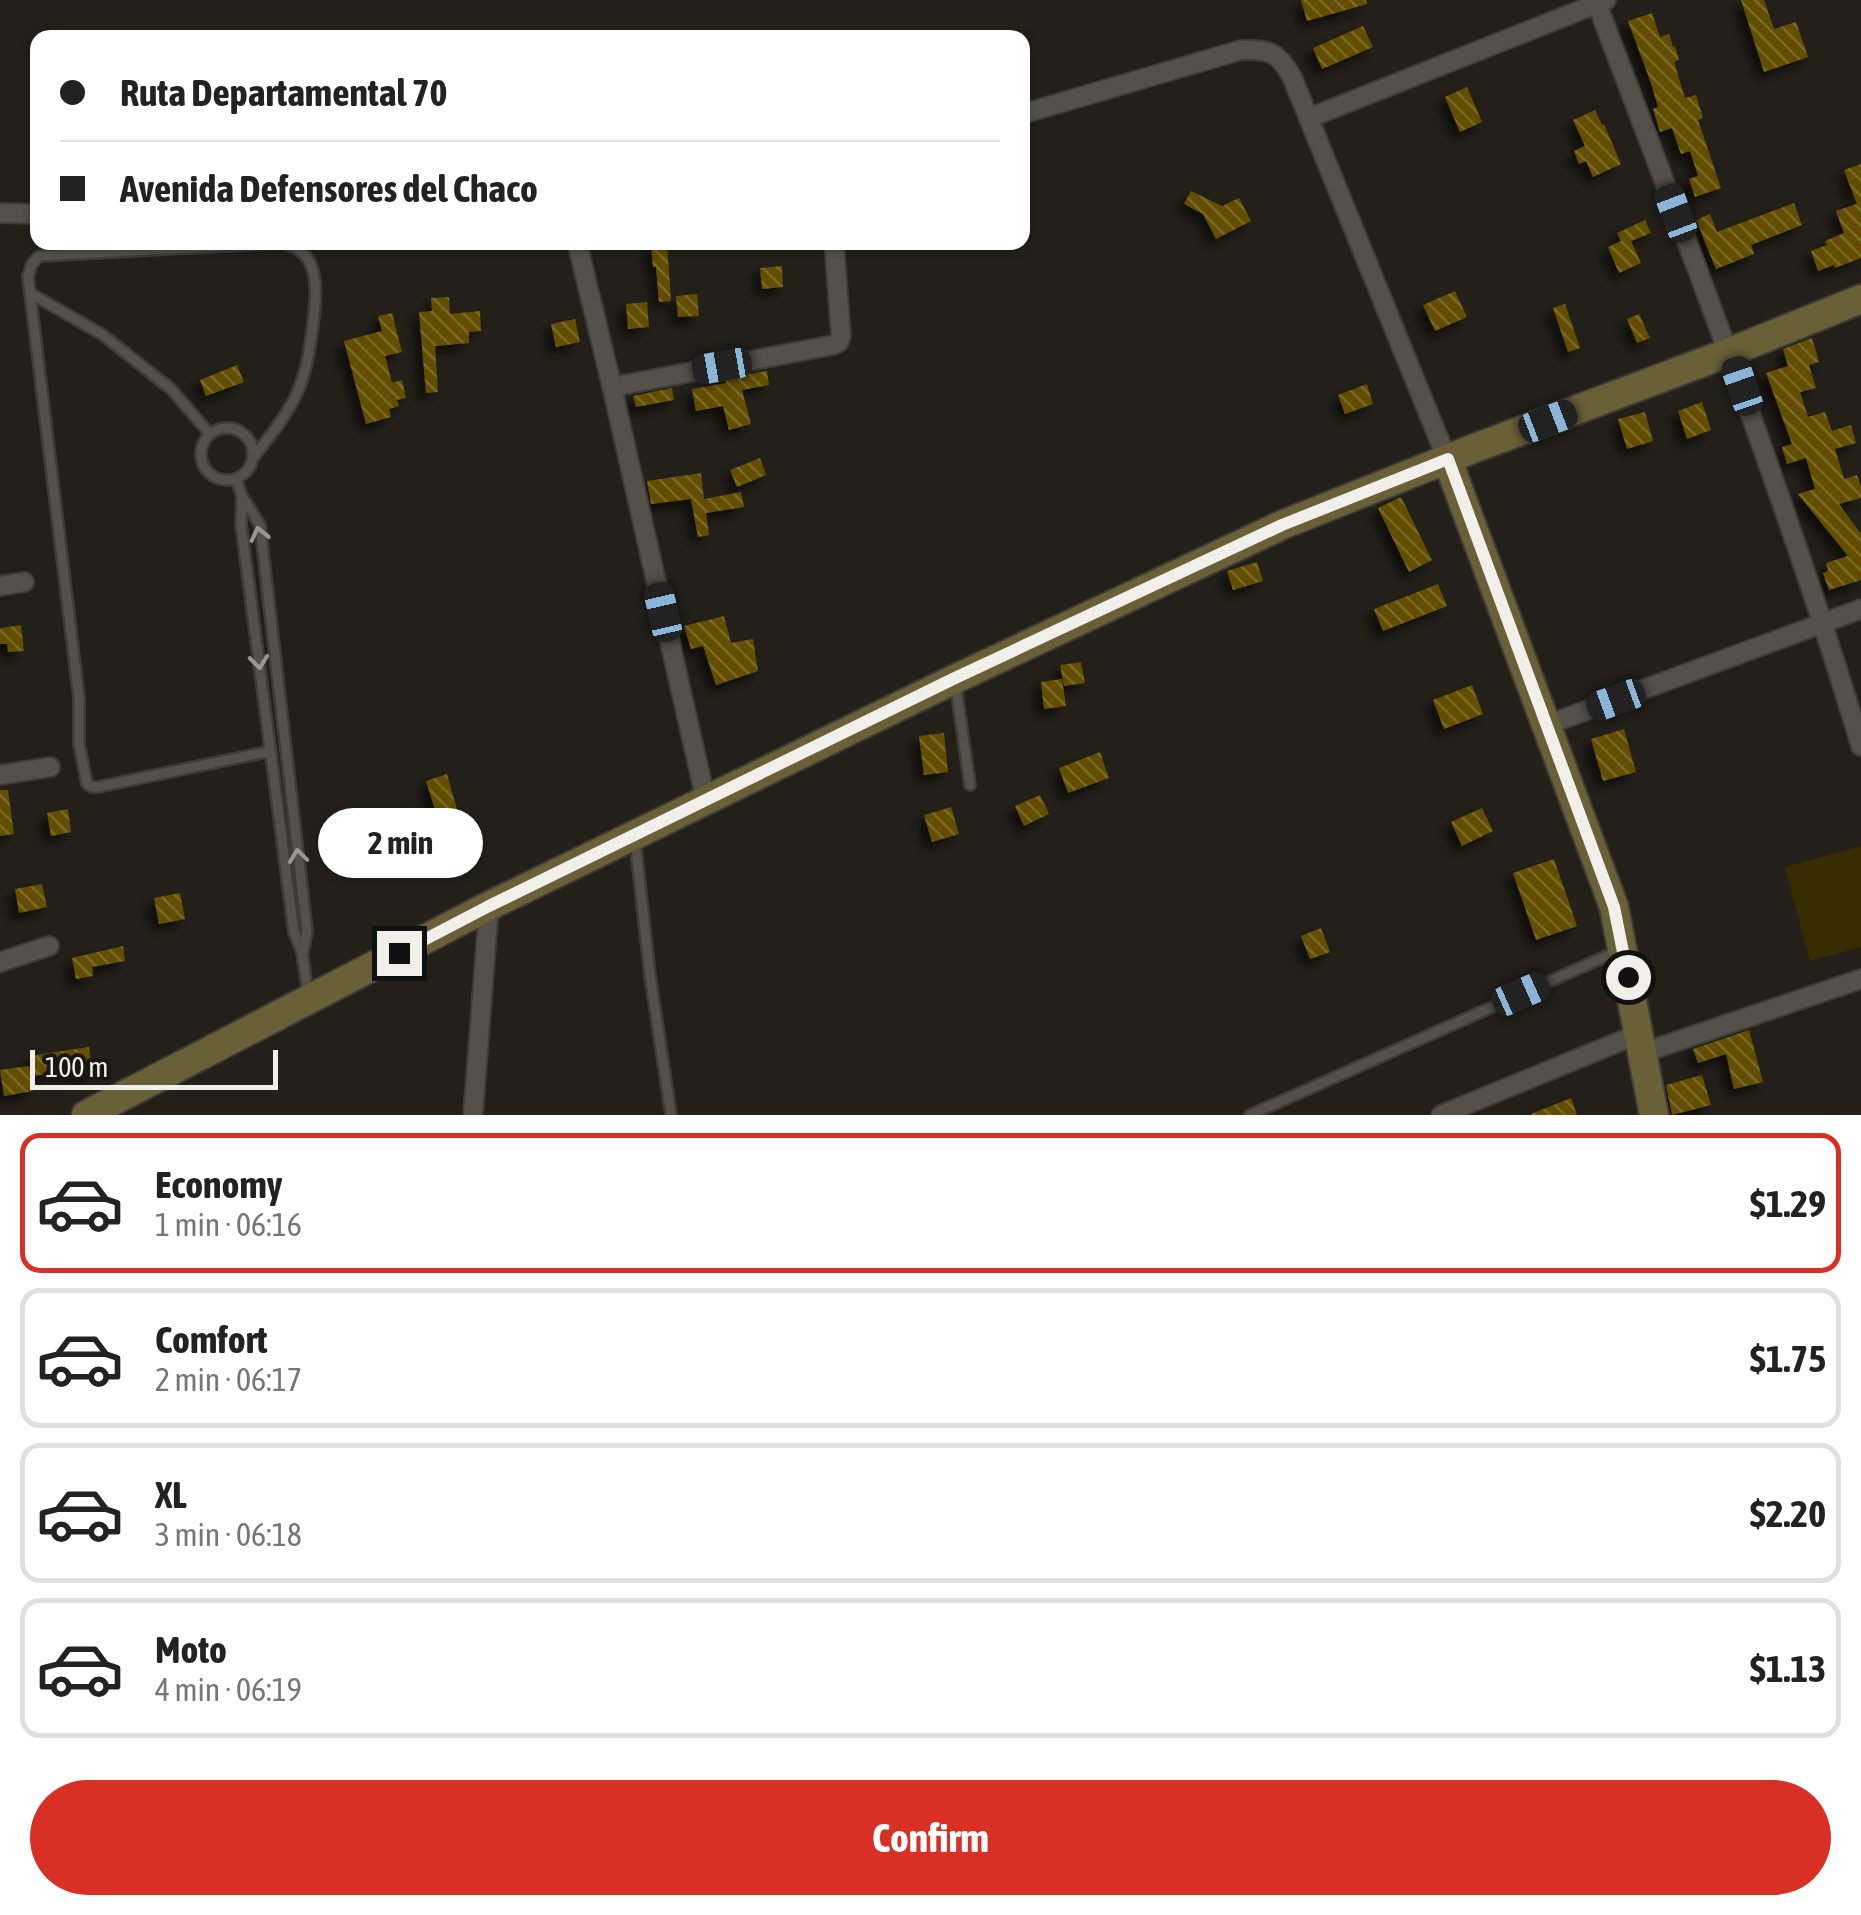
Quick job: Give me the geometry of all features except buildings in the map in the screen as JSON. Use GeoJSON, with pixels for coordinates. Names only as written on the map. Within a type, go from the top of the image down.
{"type":"FeatureCollection","features":[{"type":"Feature","properties":{"kind":"main road"},"geometry":{"type":"LineString","coordinates":[[86,1115],[489,906],[955,678],[1282,525],[1861,299]]}},
{"type":"Feature","properties":{"kind":"main road"},"geometry":{"type":"LineString","coordinates":[[1448,459],[1614,907],[1654,1115]]}},
{"type":"Feature","properties":{"kind":"street"},"geometry":{"type":"LineString","coordinates":[[1310,118],[1602,2],[1730,352],[1824,623],[1861,746]]}},
{"type":"Feature","properties":{"kind":"street"},"geometry":{"type":"LineString","coordinates":[[1030,112],[1241,50],[1262,49],[1281,58],[1310,118],[1448,459]]}},
{"type":"Feature","properties":{"kind":"street"},"geometry":{"type":"LineString","coordinates":[[0,213],[30,214]]}},
{"type":"Feature","properties":{"kind":"street"},"geometry":{"type":"LineString","coordinates":[[579,250],[706,800]]}},
{"type":"Feature","properties":{"kind":"street"},"geometry":{"type":"LineString","coordinates":[[612,386],[839,342],[835,250]]}},
{"type":"Feature","properties":{"kind":"street"},"geometry":{"type":"LineString","coordinates":[[0,586],[24,582]]}},
{"type":"Feature","properties":{"kind":"street"},"geometry":{"type":"LineString","coordinates":[[1546,725],[1861,609]]}},
{"type":"Feature","properties":{"kind":"street"},"geometry":{"type":"LineString","coordinates":[[0,775],[50,766]]}},
{"type":"Feature","properties":{"kind":"street"},"geometry":{"type":"LineString","coordinates":[[472,1115],[489,906]]}},
{"type":"Feature","properties":{"kind":"street"},"geometry":{"type":"LineString","coordinates":[[0,962],[50,946]]}},
{"type":"Feature","properties":{"kind":"street"},"geometry":{"type":"LineString","coordinates":[[1442,1115],[1640,1043],[1861,979]]}},
{"type":"Feature","properties":{"kind":"lane"},"geometry":{"type":"LineString","coordinates":[[158,250],[39,256],[28,276],[79,698],[79,744],[87,784],[98,787],[271,751]]}},
{"type":"Feature","properties":{"kind":"lane"},"geometry":{"type":"LineString","coordinates":[[253,458],[250,440],[226,427],[210,434],[201,450],[204,468],[218,479],[236,479],[244,474],[297,394],[309,356],[317,292],[311,264],[299,250]]}},
{"type":"Feature","properties":{"kind":"lane"},"geometry":{"type":"LineString","coordinates":[[30,293],[103,335],[171,389],[210,434]]}},
{"type":"Feature","properties":{"kind":"lane"},"geometry":{"type":"LineString","coordinates":[[236,479],[260,524],[307,931],[302,952]]}},
{"type":"Feature","properties":{"kind":"lane"},"geometry":{"type":"LineString","coordinates":[[242,496],[242,524],[294,932],[302,952],[308,1000]]}},
{"type":"Feature","properties":{"kind":"lane"},"geometry":{"type":"LineString","coordinates":[[955,678],[970,785]]}},
{"type":"Feature","properties":{"kind":"lane"},"geometry":{"type":"LineString","coordinates":[[634,835],[671,1115]]}},
{"type":"Feature","properties":{"kind":"lane"},"geometry":{"type":"LineString","coordinates":[[1250,1115],[1622,949]]}},
{"type":"Feature","properties":{"kind":"shaded area"},"geometry":{"type":"Polygon","coordinates":[[[1861,846],[1861,947],[1810,961],[1785,867],[1861,846]]]}},
{"type":"Feature","properties":{"kind":"route"},"geometry":{"type":"LineString","coordinates":[[399,953],[955,678],[1282,525],[1448,459],[1614,907],[1628,977]]}}]}
